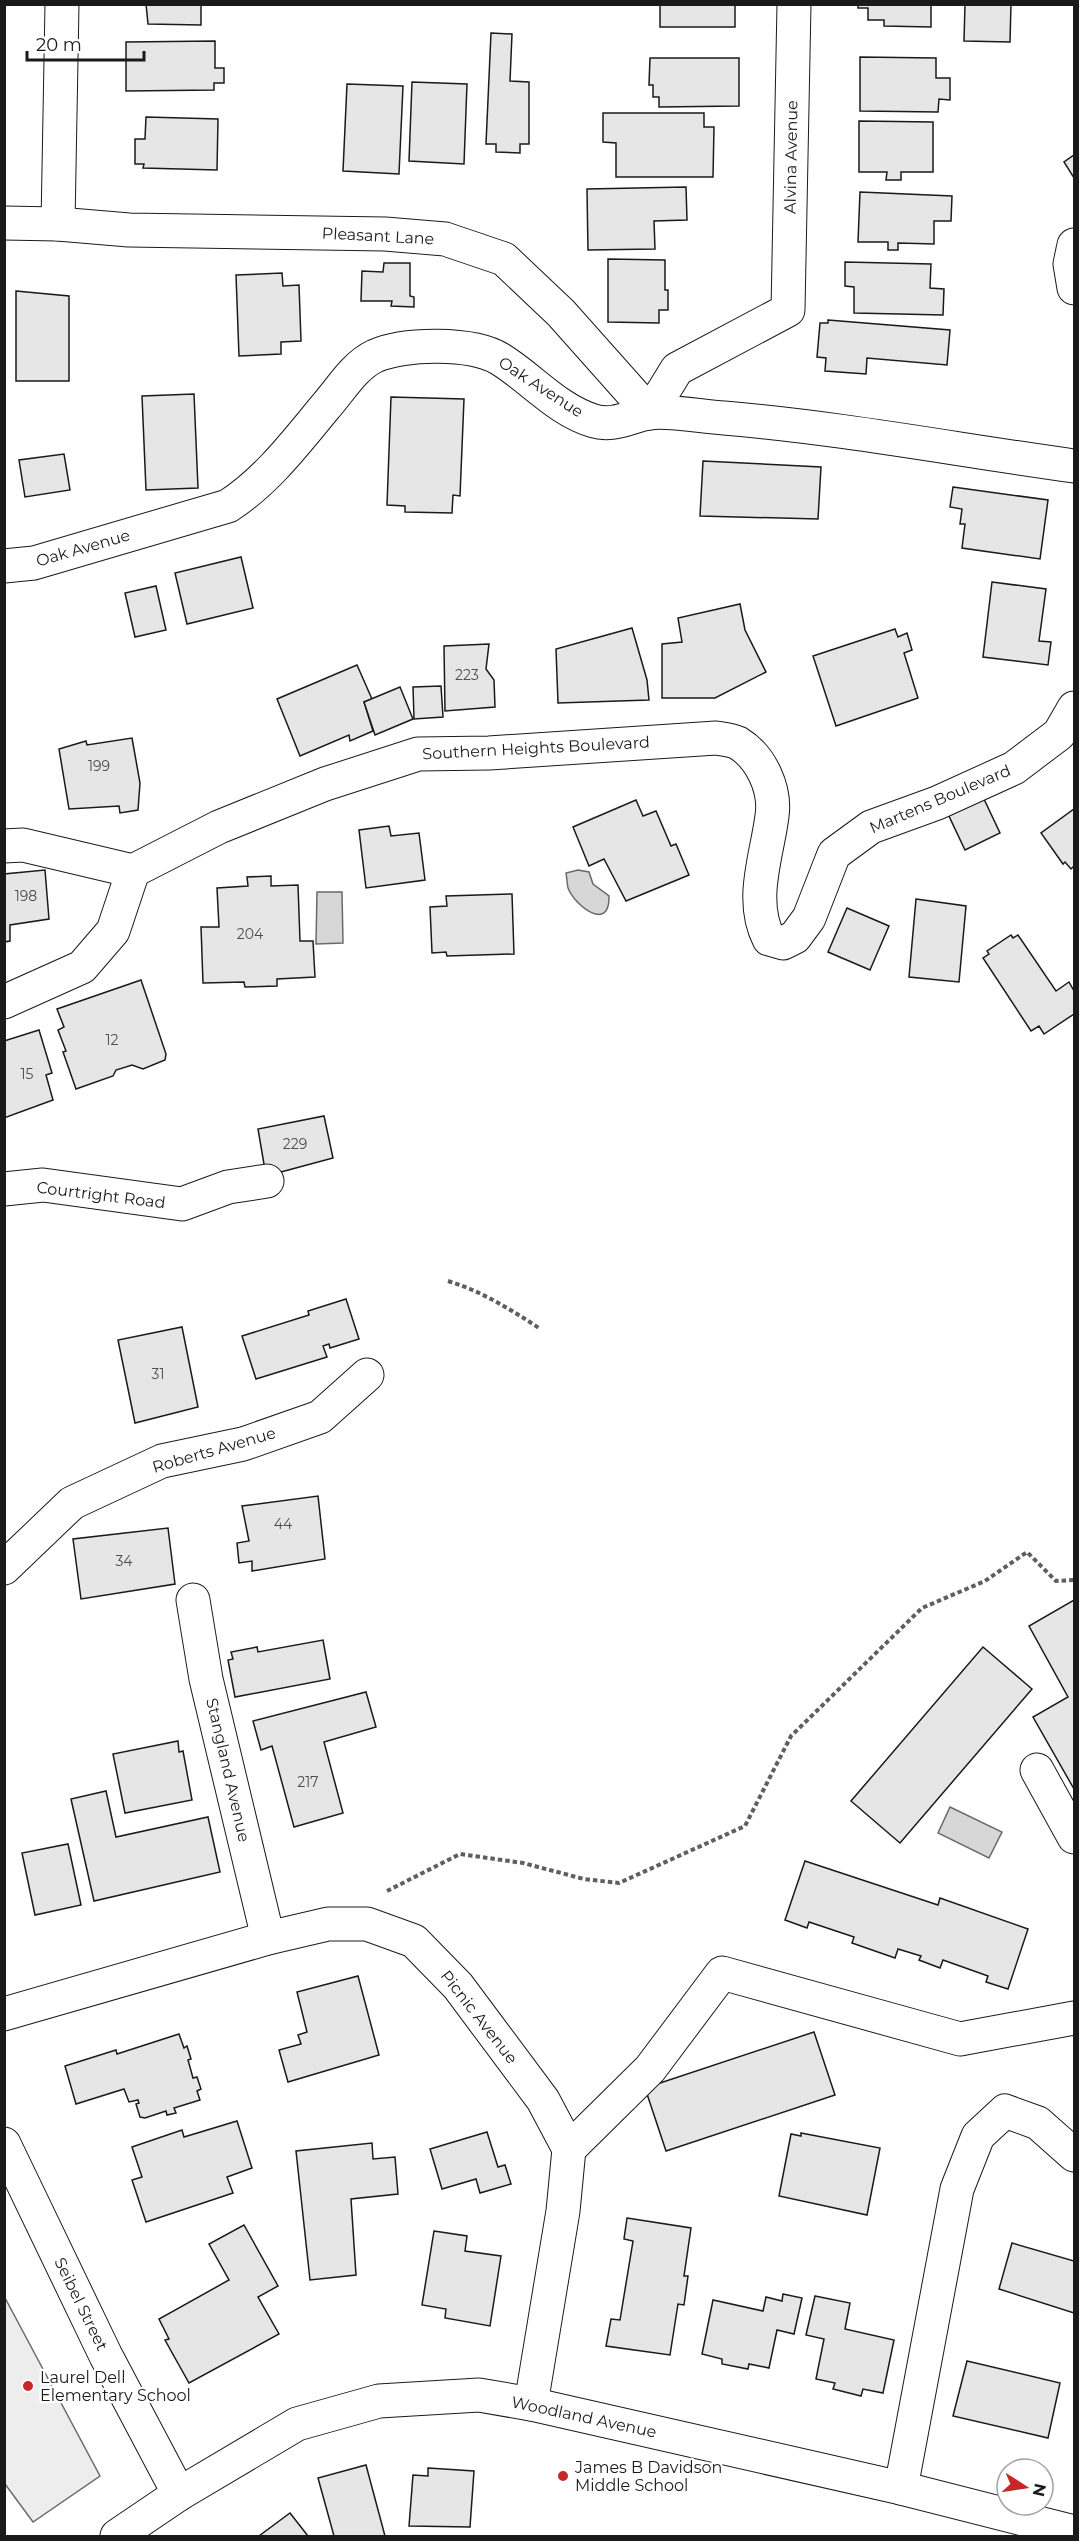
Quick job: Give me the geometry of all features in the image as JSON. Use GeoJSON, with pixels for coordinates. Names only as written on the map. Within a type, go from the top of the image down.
{"type":"FeatureCollection","features":[{"type":"Feature","properties":{"kind":"street"},"geometry":{"type":"LineString","coordinates":[[58,224],[62,4]]}},
{"type":"Feature","properties":{"kind":"street","name":"Alvina Avenue"},"geometry":{"type":"LineString","coordinates":[[650,413],[677,369],[788,310],[795,4]]}},
{"type":"Feature","properties":{"kind":"street","name":"Pleasant Lane"},"geometry":{"type":"LineString","coordinates":[[4,223],[58,224],[129,230],[386,234],[445,240],[504,259],[561,313],[650,413]]}},
{"type":"Feature","properties":{"kind":"street"},"geometry":{"type":"LineString","coordinates":[[1074,245],[1070,264],[1074,288]]}},
{"type":"Feature","properties":{"kind":"street","name":"Oak Avenue"},"geometry":{"type":"LineString","coordinates":[[4,566],[34,563],[228,506],[252,490],[362,364],[397,350],[432,345],[480,352],[498,358],[550,397],[596,422],[624,421],[650,413],[844,432],[1074,466]]}},
{"type":"Feature","properties":{"kind":"street","name":"Martens Boulevard"},"geometry":{"type":"LineString","coordinates":[[769,939],[783,943],[795,937],[809,918],[834,854],[871,826],[938,803],[1014,768],[1059,734],[1074,708]]}},
{"type":"Feature","properties":{"kind":"street","name":"Southern Heights Boulevard"},"geometry":{"type":"LineString","coordinates":[[134,871],[230,822],[325,784],[418,754],[489,753],[716,738],[736,742],[753,754],[762,766],[769,788],[773,813],[764,854],[761,905],[762,926],[769,939]]}},
{"type":"Feature","properties":{"kind":"street"},"geometry":{"type":"LineString","coordinates":[[4,846],[23,845],[134,871],[113,932],[82,967],[4,1002]]}},
{"type":"Feature","properties":{"kind":"street","name":"Courtright Road"},"geometry":{"type":"LineString","coordinates":[[4,1189],[43,1185],[182,1204],[228,1187],[267,1181]]}},
{"type":"Feature","properties":{"kind":"street","name":"Roberts Avenue"},"geometry":{"type":"LineString","coordinates":[[4,1568],[72,1503],[162,1461],[243,1444],[320,1417],[367,1375]]}},
{"type":"Feature","properties":{"kind":"street","name":"Stangland Avenue"},"geometry":{"type":"LineString","coordinates":[[193,1600],[206,1679],[267,1938]]}},
{"type":"Feature","properties":{"kind":"street"},"geometry":{"type":"LineString","coordinates":[[1037,1770],[1074,1837]]}},
{"type":"Feature","properties":{"kind":"street","name":"Picnic Avenue"},"geometry":{"type":"LineString","coordinates":[[4,2014],[267,1938],[328,1924],[367,1924],[414,1941],[458,1986],[543,2100],[569,2149]]}},
{"type":"Feature","properties":{"kind":"street"},"geometry":{"type":"LineString","coordinates":[[531,2404],[563,2211],[569,2149],[650,2069],[722,1973],[960,2039],[1074,2018]]}},
{"type":"Feature","properties":{"kind":"street"},"geometry":{"type":"LineString","coordinates":[[901,2488],[957,2189],[978,2136],[1005,2111],[1038,2123],[1074,2155]]}},
{"type":"Feature","properties":{"kind":"street","name":"Seibel Street"},"geometry":{"type":"LineString","coordinates":[[4,2144],[106,2356],[179,2494]]}},
{"type":"Feature","properties":{"kind":"street","name":"Woodland Avenue"},"geometry":{"type":"LineString","coordinates":[[117,2536],[179,2494],[297,2424],[379,2401],[479,2395],[531,2404],[901,2488],[1072,2531]]}},
{"type":"Feature","properties":{"kind":"path"},"geometry":{"type":"LineString","coordinates":[[448,1281],[465,1286],[503,1305],[539,1328]]}},
{"type":"Feature","properties":{"kind":"path"},"geometry":{"type":"LineString","coordinates":[[367,1924],[386,1891],[460,1854],[523,1863],[584,1879],[619,1883],[745,1826],[791,1736],[922,1608],[985,1581],[1027,1552],[1056,1581],[1074,1580]]}},
{"type":"Feature","properties":{"kind":"shaded area"},"geometry":{"type":"Polygon","coordinates":[[[578,870],[589,872],[593,884],[609,896],[608,907],[604,913],[592,913],[572,895],[568,888],[566,873],[578,870]]]}},
{"type":"Feature","properties":{"kind":"shaded area"},"geometry":{"type":"Polygon","coordinates":[[[317,892],[342,892],[343,943],[316,944],[317,892]]]}},
{"type":"Feature","properties":{"kind":"shaded area"},"geometry":{"type":"Polygon","coordinates":[[[950,1807],[1002,1832],[989,1858],[938,1833],[950,1807]]]}},
{"type":"Feature","properties":{"kind":"shaded area","name":"Laurel Dell Elementary School"},"geometry":{"type":"Polygon","coordinates":[[[4,2296],[100,2476],[33,2522],[5,2484],[4,2296]]]}},
{"type":"Feature","properties":{"kind":"building"},"geometry":{"type":"Polygon","coordinates":[[[146,4],[201,4],[201,25],[148,24],[146,4]]]}},
{"type":"Feature","properties":{"kind":"building"},"geometry":{"type":"Polygon","coordinates":[[[660,4],[735,4],[735,27],[660,27],[660,4]]]}},
{"type":"Feature","properties":{"kind":"building"},"geometry":{"type":"Polygon","coordinates":[[[858,4],[931,4],[931,27],[884,26],[884,20],[868,20],[868,8],[858,8],[858,4]]]}},
{"type":"Feature","properties":{"kind":"building"},"geometry":{"type":"Polygon","coordinates":[[[965,4],[1011,4],[1010,42],[964,41],[965,4]]]}},
{"type":"Feature","properties":{"kind":"building"},"geometry":{"type":"Polygon","coordinates":[[[491,33],[512,34],[510,81],[529,82],[529,144],[520,144],[520,153],[496,152],[496,144],[486,144],[491,33]]]}},
{"type":"Feature","properties":{"kind":"building"},"geometry":{"type":"Polygon","coordinates":[[[215,41],[215,68],[224,68],[224,83],[214,83],[214,90],[126,91],[126,42],[215,41]]]}},
{"type":"Feature","properties":{"kind":"building"},"geometry":{"type":"Polygon","coordinates":[[[860,57],[936,58],[936,78],[950,78],[950,100],[939,99],[938,112],[860,111],[860,57]]]}},
{"type":"Feature","properties":{"kind":"building"},"geometry":{"type":"Polygon","coordinates":[[[650,58],[739,58],[739,106],[659,107],[659,97],[653,97],[653,85],[649,85],[650,58]]]}},
{"type":"Feature","properties":{"kind":"building"},"geometry":{"type":"Polygon","coordinates":[[[412,82],[467,84],[464,164],[409,161],[412,82]]]}},
{"type":"Feature","properties":{"kind":"building"},"geometry":{"type":"Polygon","coordinates":[[[347,84],[403,86],[399,174],[343,171],[347,84]]]}},
{"type":"Feature","properties":{"kind":"building"},"geometry":{"type":"Polygon","coordinates":[[[603,113],[704,113],[704,127],[714,127],[713,177],[616,177],[616,143],[603,142],[603,113]]]}},
{"type":"Feature","properties":{"kind":"building"},"geometry":{"type":"Polygon","coordinates":[[[146,117],[218,119],[217,170],[143,168],[144,164],[135,164],[135,139],[145,139],[146,117]]]}},
{"type":"Feature","properties":{"kind":"building"},"geometry":{"type":"Polygon","coordinates":[[[859,121],[933,122],[933,172],[901,172],[901,180],[886,180],[887,172],[859,172],[859,121]]]}},
{"type":"Feature","properties":{"kind":"building"},"geometry":{"type":"Polygon","coordinates":[[[1074,155],[1074,178],[1064,162],[1074,155]]]}},
{"type":"Feature","properties":{"kind":"building"},"geometry":{"type":"Polygon","coordinates":[[[686,187],[687,220],[654,221],[655,249],[588,250],[587,189],[686,187]]]}},
{"type":"Feature","properties":{"kind":"building"},"geometry":{"type":"Polygon","coordinates":[[[860,192],[952,196],[951,221],[934,221],[934,244],[898,243],[898,250],[888,250],[888,242],[858,242],[860,192]]]}},
{"type":"Feature","properties":{"kind":"building"},"geometry":{"type":"Polygon","coordinates":[[[608,259],[665,260],[668,310],[659,310],[659,323],[608,322],[608,259]]]}},
{"type":"Feature","properties":{"kind":"building"},"geometry":{"type":"Polygon","coordinates":[[[845,262],[931,264],[930,288],[944,289],[943,315],[854,313],[854,287],[845,286],[845,262]]]}},
{"type":"Feature","properties":{"kind":"building"},"geometry":{"type":"Polygon","coordinates":[[[384,263],[410,263],[410,296],[414,297],[414,307],[391,306],[392,301],[361,301],[362,271],[383,272],[384,263]]]}},
{"type":"Feature","properties":{"kind":"building"},"geometry":{"type":"Polygon","coordinates":[[[282,273],[283,286],[299,285],[301,341],[281,342],[281,354],[239,356],[236,275],[282,273]]]}},
{"type":"Feature","properties":{"kind":"building"},"geometry":{"type":"Polygon","coordinates":[[[16,291],[69,296],[69,381],[16,381],[16,291]]]}},
{"type":"Feature","properties":{"kind":"building"},"geometry":{"type":"Polygon","coordinates":[[[828,320],[950,330],[947,365],[867,358],[866,374],[825,371],[826,358],[817,357],[820,323],[828,323],[828,320]]]}},
{"type":"Feature","properties":{"kind":"building"},"geometry":{"type":"Polygon","coordinates":[[[194,394],[198,488],[146,490],[142,396],[194,394]]]}},
{"type":"Feature","properties":{"kind":"building"},"geometry":{"type":"Polygon","coordinates":[[[391,397],[464,399],[460,496],[453,495],[452,513],[405,512],[405,506],[387,505],[391,397]]]}},
{"type":"Feature","properties":{"kind":"building"},"geometry":{"type":"Polygon","coordinates":[[[64,454],[70,490],[25,497],[19,460],[64,454]]]}},
{"type":"Feature","properties":{"kind":"building"},"geometry":{"type":"Polygon","coordinates":[[[703,461],[821,467],[818,519],[700,516],[703,461]]]}},
{"type":"Feature","properties":{"kind":"building"},"geometry":{"type":"Polygon","coordinates":[[[953,487],[1048,500],[1040,559],[962,548],[965,524],[960,524],[962,509],[950,507],[953,487]]]}},
{"type":"Feature","properties":{"kind":"building"},"geometry":{"type":"Polygon","coordinates":[[[241,557],[253,608],[187,624],[175,573],[241,557]]]}},
{"type":"Feature","properties":{"kind":"building"},"geometry":{"type":"Polygon","coordinates":[[[992,582],[1046,589],[1039,641],[1051,642],[1048,665],[983,657],[992,582]]]}},
{"type":"Feature","properties":{"kind":"building"},"geometry":{"type":"Polygon","coordinates":[[[156,586],[166,630],[135,637],[125,593],[156,586]]]}},
{"type":"Feature","properties":{"kind":"building"},"geometry":{"type":"Polygon","coordinates":[[[740,604],[745,630],[766,672],[715,698],[662,698],[662,644],[682,642],[678,618],[740,604]]]}},
{"type":"Feature","properties":{"kind":"building"},"geometry":{"type":"Polygon","coordinates":[[[632,628],[647,680],[649,700],[558,703],[556,649],[632,628]]]}},
{"type":"Feature","properties":{"kind":"building"},"geometry":{"type":"Polygon","coordinates":[[[895,629],[898,637],[907,633],[912,650],[904,653],[918,698],[836,726],[813,656],[895,629]]]}},
{"type":"Feature","properties":{"kind":"building"},"geometry":{"type":"Polygon","coordinates":[[[489,644],[486,669],[494,680],[495,707],[445,711],[444,646],[489,644]]]}},
{"type":"Feature","properties":{"kind":"building"},"geometry":{"type":"Polygon","coordinates":[[[357,665],[372,699],[364,702],[373,731],[350,741],[349,735],[300,756],[277,699],[357,665]]]}},
{"type":"Feature","properties":{"kind":"building"},"geometry":{"type":"Polygon","coordinates":[[[441,686],[443,717],[414,719],[413,687],[441,686]]]}},
{"type":"Feature","properties":{"kind":"building"},"geometry":{"type":"Polygon","coordinates":[[[400,687],[413,719],[375,735],[364,702],[400,687]]]}},
{"type":"Feature","properties":{"kind":"building"},"geometry":{"type":"Polygon","coordinates":[[[132,738],[140,783],[138,810],[120,813],[119,806],[69,809],[59,749],[86,741],[87,745],[132,738]]]}},
{"type":"Feature","properties":{"kind":"building"},"geometry":{"type":"Polygon","coordinates":[[[983,797],[1000,833],[965,850],[948,814],[983,797]]]}},
{"type":"Feature","properties":{"kind":"building"},"geometry":{"type":"Polygon","coordinates":[[[636,800],[643,816],[656,811],[671,846],[676,844],[689,875],[626,901],[604,859],[589,866],[573,827],[636,800]]]}},
{"type":"Feature","properties":{"kind":"building"},"geometry":{"type":"Polygon","coordinates":[[[1074,809],[1074,866],[1071,869],[1065,862],[1063,864],[1041,833],[1074,809]]]}},
{"type":"Feature","properties":{"kind":"building"},"geometry":{"type":"Polygon","coordinates":[[[389,826],[391,836],[419,833],[425,880],[366,888],[359,830],[389,826]]]}},
{"type":"Feature","properties":{"kind":"building"},"geometry":{"type":"Polygon","coordinates":[[[45,870],[49,919],[10,925],[10,941],[4,942],[4,874],[45,870]]]}},
{"type":"Feature","properties":{"kind":"building"},"geometry":{"type":"Polygon","coordinates":[[[271,876],[271,886],[298,885],[300,941],[313,941],[315,977],[277,979],[277,986],[245,987],[244,982],[203,983],[201,927],[219,927],[217,888],[248,886],[247,877],[271,876]]]}},
{"type":"Feature","properties":{"kind":"building"},"geometry":{"type":"Polygon","coordinates":[[[512,894],[514,954],[447,956],[446,952],[432,953],[430,907],[447,906],[446,896],[512,894]]]}},
{"type":"Feature","properties":{"kind":"building"},"geometry":{"type":"Polygon","coordinates":[[[916,899],[966,906],[959,982],[909,977],[916,899]]]}},
{"type":"Feature","properties":{"kind":"building"},"geometry":{"type":"Polygon","coordinates":[[[847,908],[889,926],[870,970],[828,952],[847,908]]]}},
{"type":"Feature","properties":{"kind":"building"},"geometry":{"type":"Polygon","coordinates":[[[1011,935],[1013,938],[1018,935],[1056,991],[1069,982],[1074,991],[1074,1014],[1044,1034],[1039,1026],[1031,1031],[983,958],[989,954],[987,951],[1011,935]]]}},
{"type":"Feature","properties":{"kind":"building"},"geometry":{"type":"Polygon","coordinates":[[[141,980],[166,1054],[165,1060],[143,1069],[132,1065],[116,1070],[113,1076],[76,1089],[63,1052],[66,1051],[58,1030],[64,1027],[57,1009],[141,980]]]}},
{"type":"Feature","properties":{"kind":"building"},"geometry":{"type":"Polygon","coordinates":[[[39,1030],[52,1073],[46,1075],[53,1100],[4,1118],[4,1041],[39,1030]]]}},
{"type":"Feature","properties":{"kind":"building"},"geometry":{"type":"Polygon","coordinates":[[[324,1116],[333,1158],[266,1176],[258,1129],[324,1116]]]}},
{"type":"Feature","properties":{"kind":"building"},"geometry":{"type":"Polygon","coordinates":[[[346,1299],[359,1339],[330,1348],[329,1344],[323,1346],[327,1357],[256,1379],[242,1336],[309,1315],[308,1311],[346,1299]]]}},
{"type":"Feature","properties":{"kind":"building"},"geometry":{"type":"Polygon","coordinates":[[[182,1327],[198,1407],[135,1423],[118,1340],[182,1327]]]}},
{"type":"Feature","properties":{"kind":"building"},"geometry":{"type":"Polygon","coordinates":[[[318,1496],[325,1559],[252,1571],[252,1561],[239,1563],[237,1543],[249,1541],[242,1506],[318,1496]]]}},
{"type":"Feature","properties":{"kind":"building"},"geometry":{"type":"Polygon","coordinates":[[[168,1528],[175,1584],[81,1599],[73,1539],[168,1528]]]}},
{"type":"Feature","properties":{"kind":"building"},"geometry":{"type":"Polygon","coordinates":[[[1074,1600],[1074,1789],[1033,1717],[1068,1697],[1029,1626],[1074,1600]]]}},
{"type":"Feature","properties":{"kind":"building"},"geometry":{"type":"Polygon","coordinates":[[[323,1640],[330,1679],[235,1697],[228,1660],[233,1659],[231,1652],[257,1647],[258,1652],[323,1640]]]}},
{"type":"Feature","properties":{"kind":"building"},"geometry":{"type":"Polygon","coordinates":[[[983,1647],[1032,1689],[900,1843],[851,1801],[983,1647]]]}},
{"type":"Feature","properties":{"kind":"building"},"geometry":{"type":"Polygon","coordinates":[[[366,1692],[376,1727],[324,1742],[343,1813],[294,1827],[272,1746],[261,1750],[253,1721],[366,1692]]]}},
{"type":"Feature","properties":{"kind":"building"},"geometry":{"type":"Polygon","coordinates":[[[178,1741],[179,1752],[183,1751],[192,1800],[125,1813],[113,1754],[178,1741]]]}},
{"type":"Feature","properties":{"kind":"building"},"geometry":{"type":"Polygon","coordinates":[[[106,1791],[116,1837],[208,1817],[220,1872],[94,1901],[71,1799],[106,1791]]]}},
{"type":"Feature","properties":{"kind":"building"},"geometry":{"type":"Polygon","coordinates":[[[68,1844],[81,1905],[35,1915],[22,1853],[68,1844]]]}},
{"type":"Feature","properties":{"kind":"building"},"geometry":{"type":"Polygon","coordinates":[[[805,1861],[938,1905],[940,1898],[1028,1929],[1008,1989],[986,1982],[988,1976],[943,1960],[940,1968],[919,1960],[921,1956],[898,1949],[895,1958],[852,1943],[854,1937],[809,1922],[807,1928],[785,1920],[805,1861]]]}},
{"type":"Feature","properties":{"kind":"building"},"geometry":{"type":"Polygon","coordinates":[[[358,1976],[379,2055],[288,2082],[279,2050],[301,2044],[298,2035],[307,2032],[297,1992],[358,1976]]]}},
{"type":"Feature","properties":{"kind":"building"},"geometry":{"type":"Polygon","coordinates":[[[814,2032],[835,2095],[666,2151],[645,2088],[814,2032]]]}},
{"type":"Feature","properties":{"kind":"building"},"geometry":{"type":"Polygon","coordinates":[[[179,2034],[184,2048],[187,2046],[193,2078],[197,2077],[201,2089],[197,2091],[200,2100],[174,2108],[176,2113],[167,2115],[166,2111],[145,2118],[140,2117],[136,2104],[139,2103],[138,2100],[129,2102],[124,2089],[76,2104],[65,2066],[116,2050],[117,2054],[179,2034]]]}},
{"type":"Feature","properties":{"kind":"building"},"geometry":{"type":"Polygon","coordinates":[[[237,2121],[252,2168],[227,2177],[233,2193],[146,2222],[132,2180],[142,2177],[132,2147],[182,2130],[184,2137],[237,2121]]]}},
{"type":"Feature","properties":{"kind":"building"},"geometry":{"type":"Polygon","coordinates":[[[487,2132],[498,2167],[505,2165],[511,2184],[480,2193],[476,2179],[442,2189],[430,2149],[487,2132]]]}},
{"type":"Feature","properties":{"kind":"building"},"geometry":{"type":"Polygon","coordinates":[[[801,2133],[880,2148],[867,2215],[779,2196],[791,2134],[801,2136],[801,2133]]]}},
{"type":"Feature","properties":{"kind":"building"},"geometry":{"type":"Polygon","coordinates":[[[372,2143],[373,2159],[395,2157],[398,2194],[351,2199],[356,2275],[310,2280],[296,2151],[372,2143]]]}},
{"type":"Feature","properties":{"kind":"building"},"geometry":{"type":"Polygon","coordinates":[[[627,2218],[691,2228],[684,2276],[688,2276],[684,2305],[678,2304],[670,2355],[606,2346],[611,2319],[620,2320],[633,2241],[624,2239],[627,2218]]]}},
{"type":"Feature","properties":{"kind":"building"},"geometry":{"type":"Polygon","coordinates":[[[244,2225],[278,2286],[258,2297],[279,2334],[189,2383],[165,2340],[169,2339],[159,2319],[229,2280],[209,2244],[244,2225]]]}},
{"type":"Feature","properties":{"kind":"building"},"geometry":{"type":"Polygon","coordinates":[[[434,2231],[467,2236],[465,2251],[501,2256],[490,2326],[445,2318],[446,2309],[422,2305],[434,2231]]]}},
{"type":"Feature","properties":{"kind":"building"},"geometry":{"type":"Polygon","coordinates":[[[1012,2243],[1074,2261],[1074,2313],[999,2289],[1012,2243]]]}},
{"type":"Feature","properties":{"kind":"building"},"geometry":{"type":"Polygon","coordinates":[[[783,2294],[802,2298],[794,2334],[777,2330],[769,2368],[749,2364],[748,2369],[722,2364],[722,2359],[702,2354],[713,2300],[763,2311],[766,2297],[782,2301],[783,2294]]]}},
{"type":"Feature","properties":{"kind":"building"},"geometry":{"type":"Polygon","coordinates":[[[815,2296],[850,2303],[845,2329],[894,2340],[883,2393],[863,2389],[861,2396],[833,2389],[835,2383],[816,2379],[824,2339],[806,2335],[815,2296]]]}},
{"type":"Feature","properties":{"kind":"building"},"geometry":{"type":"Polygon","coordinates":[[[967,2361],[1060,2383],[1048,2438],[953,2416],[967,2361]]]}},
{"type":"Feature","properties":{"kind":"building"},"geometry":{"type":"Polygon","coordinates":[[[366,2465],[385,2536],[334,2536],[318,2478],[366,2465]]]}},
{"type":"Feature","properties":{"kind":"building"},"geometry":{"type":"Polygon","coordinates":[[[428,2468],[474,2471],[470,2527],[409,2526],[413,2475],[428,2476],[428,2468]]]}},
{"type":"Feature","properties":{"kind":"building"},"geometry":{"type":"Polygon","coordinates":[[[290,2513],[308,2536],[259,2536],[290,2513]]]}},
{"type":"Feature","properties":{"kind":"place","name":"Laurel Dell Elementary School"},"geometry":{"type":"Point","coordinates":[28,2386]}},
{"type":"Feature","properties":{"kind":"place","name":"James B Davidson Middle School"},"geometry":{"type":"Point","coordinates":[563,2476]}}]}
